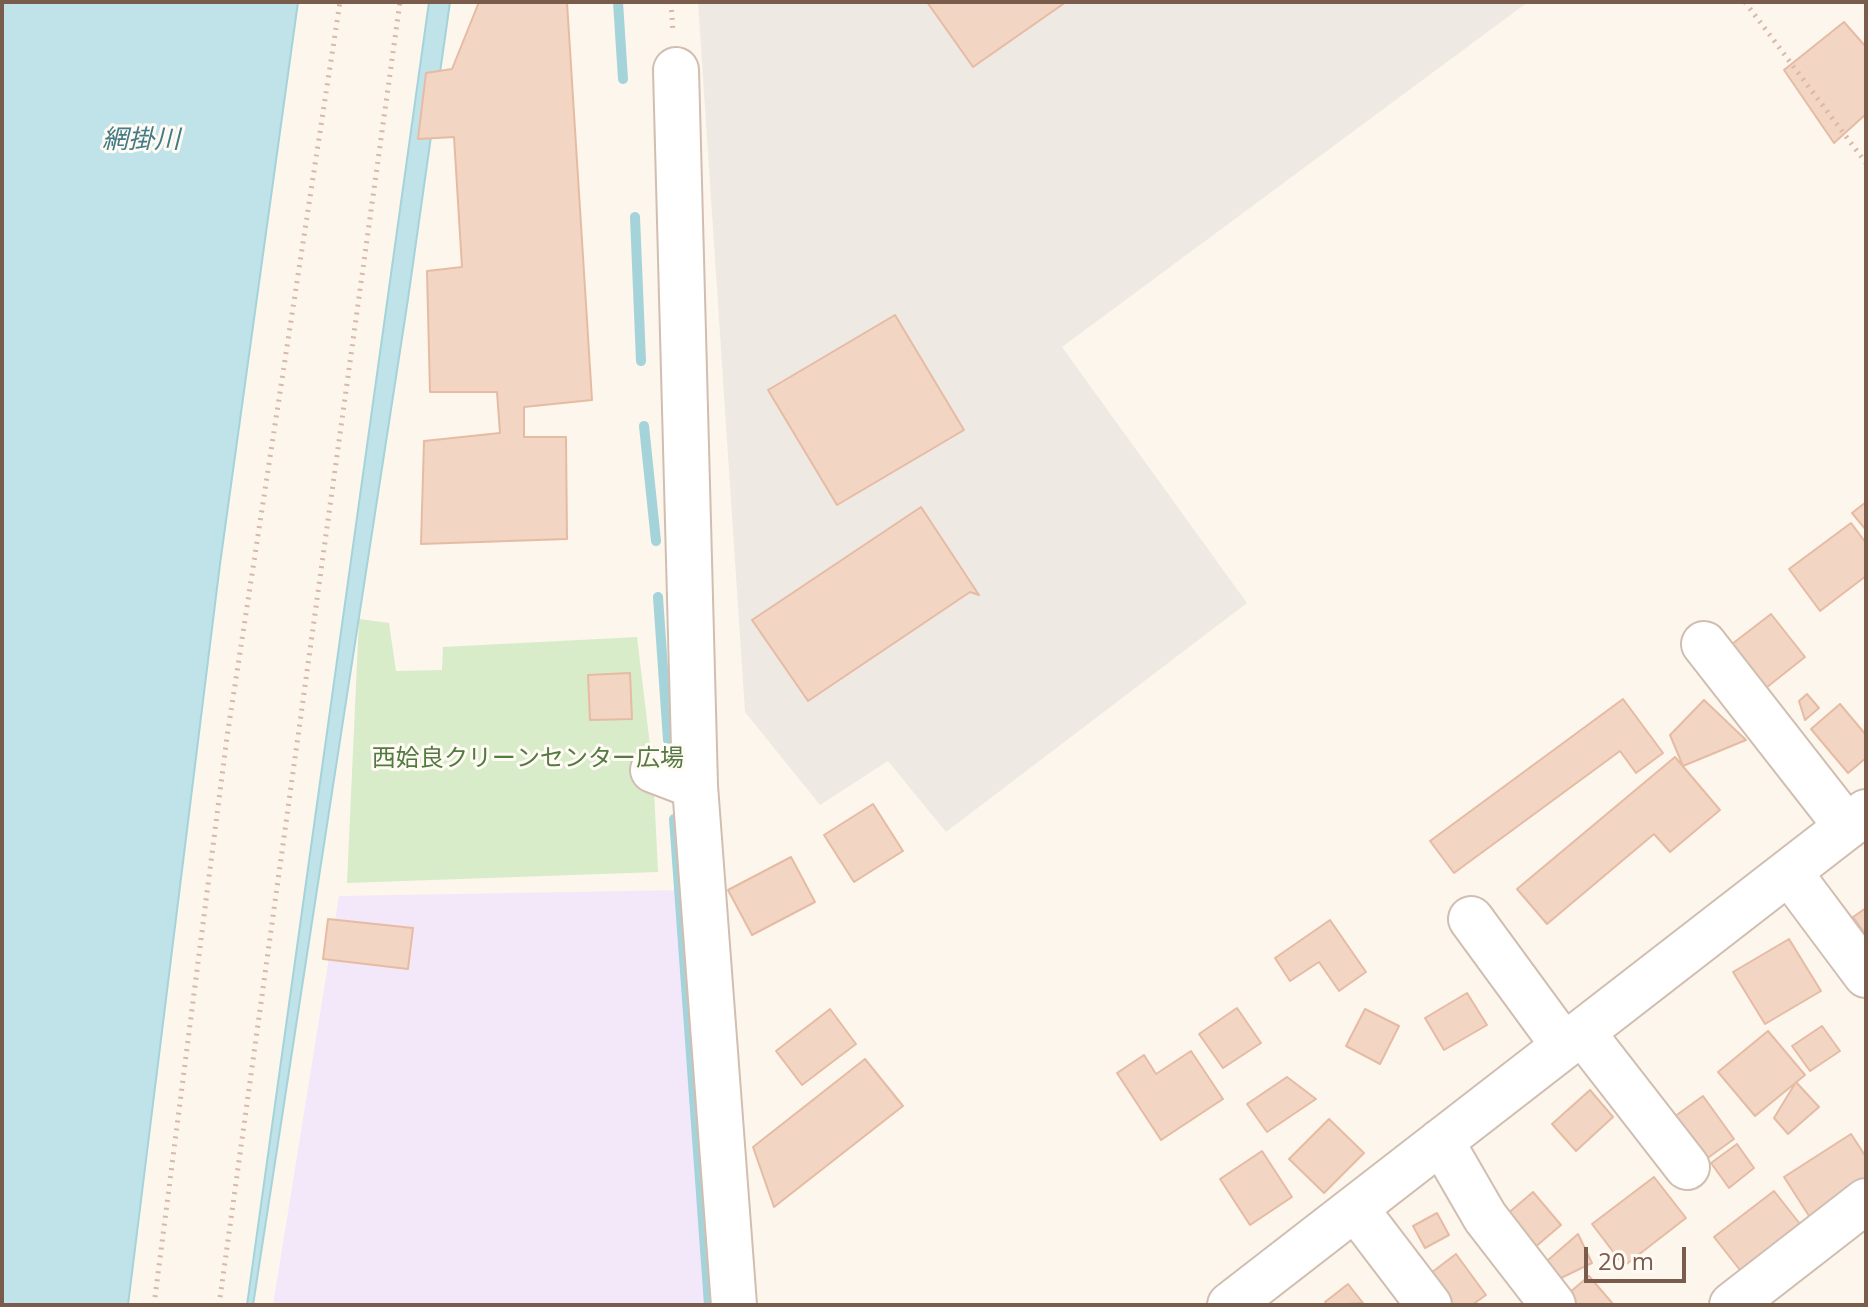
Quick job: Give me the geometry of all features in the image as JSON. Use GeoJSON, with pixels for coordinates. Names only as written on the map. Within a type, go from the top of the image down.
{"type":"FeatureCollection","features":[{"type":"Feature","properties":{"kind":"street"},"geometry":{"type":"LineString","coordinates":[[676,70],[695,786],[734,1305]]}},
{"type":"Feature","properties":{"kind":"street"},"geometry":{"type":"LineString","coordinates":[[1230,1305],[1856,820],[1704,644]]}},
{"type":"Feature","properties":{"kind":"street"},"geometry":{"type":"LineString","coordinates":[[653,770],[695,786]]}},
{"type":"Feature","properties":{"kind":"street"},"geometry":{"type":"LineString","coordinates":[[1789,872],[1866,975]]}},
{"type":"Feature","properties":{"kind":"street"},"geometry":{"type":"LineString","coordinates":[[1471,919],[1687,1167]]}},
{"type":"Feature","properties":{"kind":"street"},"geometry":{"type":"LineString","coordinates":[[1441,1141],[1485,1217],[1553,1305]]}},
{"type":"Feature","properties":{"kind":"street"},"geometry":{"type":"LineString","coordinates":[[1732,1305],[1866,1201]]}},
{"type":"Feature","properties":{"kind":"street"},"geometry":{"type":"LineString","coordinates":[[1355,1208],[1429,1305]]}},
{"type":"Feature","properties":{"kind":"path"},"geometry":{"type":"LineString","coordinates":[[154,1305],[227,737],[340,2]]}},
{"type":"Feature","properties":{"kind":"path"},"geometry":{"type":"LineString","coordinates":[[219,1305],[400,2]]}},
{"type":"Feature","properties":{"kind":"path"},"geometry":{"type":"LineString","coordinates":[[1745,2],[1866,163]]}},
{"type":"Feature","properties":{"kind":"shaded area"},"geometry":{"type":"Polygon","coordinates":[[[698,2],[1528,2],[1062,347],[1247,603],[946,832],[888,761],[820,805],[745,712],[698,2]]]}},
{"type":"Feature","properties":{"kind":"shaded area"},"geometry":{"type":"Polygon","coordinates":[[[684,890],[707,1305],[273,1305],[339,896],[684,890]]]}},
{"type":"Feature","properties":{"kind":"green space","name":"西姶良クリーンセンター広場"},"geometry":{"type":"Polygon","coordinates":[[[359,619],[389,623],[396,671],[442,670],[443,647],[637,637],[653,770],[658,872],[347,883],[359,619]]]}},
{"type":"Feature","properties":{"kind":"water","name":"網掛川"},"geometry":{"type":"Polygon","coordinates":[[[2,2],[298,2],[220,564],[128,1305],[2,1305],[2,2]]]}},
{"type":"Feature","properties":{"kind":"water"},"geometry":{"type":"Polygon","coordinates":[[[429,2],[450,2],[408,299],[253,1305],[247,1305],[429,2]]]}},
{"type":"Feature","properties":{"kind":"building"},"geometry":{"type":"Polygon","coordinates":[[[479,2],[567,2],[592,400],[524,407],[524,437],[566,437],[567,539],[421,544],[424,441],[500,433],[497,392],[430,392],[427,271],[462,267],[454,137],[418,139],[426,73],[452,69],[479,2]]]}},
{"type":"Feature","properties":{"kind":"building"},"geometry":{"type":"Polygon","coordinates":[[[927,2],[1066,2],[973,67],[927,2]]]}},
{"type":"Feature","properties":{"kind":"building"},"geometry":{"type":"Polygon","coordinates":[[[1844,22],[1866,47],[1866,114],[1834,143],[1784,70],[1844,22]]]}},
{"type":"Feature","properties":{"kind":"building"},"geometry":{"type":"Polygon","coordinates":[[[895,315],[964,430],[837,505],[768,390],[895,315]]]}},
{"type":"Feature","properties":{"kind":"building"},"geometry":{"type":"Polygon","coordinates":[[[1866,502],[1866,530],[1852,513],[1866,502]]]}},
{"type":"Feature","properties":{"kind":"building"},"geometry":{"type":"Polygon","coordinates":[[[921,507],[979,595],[970,592],[808,701],[752,620],[921,507]]]}},
{"type":"Feature","properties":{"kind":"building"},"geometry":{"type":"Polygon","coordinates":[[[1851,523],[1866,543],[1866,576],[1820,611],[1789,569],[1851,523]]]}},
{"type":"Feature","properties":{"kind":"building"},"geometry":{"type":"Polygon","coordinates":[[[1771,614],[1805,657],[1757,695],[1723,651],[1771,614]]]}},
{"type":"Feature","properties":{"kind":"building"},"geometry":{"type":"Polygon","coordinates":[[[630,673],[632,719],[590,720],[588,675],[630,673]]]}},
{"type":"Feature","properties":{"kind":"building"},"geometry":{"type":"Polygon","coordinates":[[[1807,694],[1819,708],[1805,720],[1799,701],[1807,694]]]}},
{"type":"Feature","properties":{"kind":"building"},"geometry":{"type":"Polygon","coordinates":[[[1623,699],[1663,753],[1636,773],[1620,751],[1454,873],[1430,841],[1623,699]]]}},
{"type":"Feature","properties":{"kind":"building"},"geometry":{"type":"Polygon","coordinates":[[[1704,700],[1746,740],[1683,766],[1670,735],[1704,700]]]}},
{"type":"Feature","properties":{"kind":"building"},"geometry":{"type":"Polygon","coordinates":[[[1840,704],[1866,735],[1866,758],[1848,773],[1811,729],[1840,704]]]}},
{"type":"Feature","properties":{"kind":"building"},"geometry":{"type":"Polygon","coordinates":[[[1675,757],[1720,810],[1670,852],[1654,834],[1547,924],[1517,889],[1675,757]]]}},
{"type":"Feature","properties":{"kind":"building"},"geometry":{"type":"Polygon","coordinates":[[[873,804],[903,851],[854,882],[824,835],[873,804]]]}},
{"type":"Feature","properties":{"kind":"building"},"geometry":{"type":"Polygon","coordinates":[[[791,857],[815,902],[752,935],[728,890],[791,857]]]}},
{"type":"Feature","properties":{"kind":"building"},"geometry":{"type":"Polygon","coordinates":[[[1866,908],[1866,935],[1853,917],[1866,908]]]}},
{"type":"Feature","properties":{"kind":"building"},"geometry":{"type":"Polygon","coordinates":[[[328,919],[413,928],[408,969],[323,959],[328,919]]]}},
{"type":"Feature","properties":{"kind":"building"},"geometry":{"type":"Polygon","coordinates":[[[1330,920],[1366,972],[1339,991],[1319,962],[1290,981],[1275,958],[1330,920]]]}},
{"type":"Feature","properties":{"kind":"building"},"geometry":{"type":"Polygon","coordinates":[[[1789,939],[1821,991],[1765,1024],[1733,972],[1789,939]]]}},
{"type":"Feature","properties":{"kind":"building"},"geometry":{"type":"Polygon","coordinates":[[[1467,993],[1487,1025],[1444,1050],[1425,1018],[1467,993]]]}},
{"type":"Feature","properties":{"kind":"building"},"geometry":{"type":"Polygon","coordinates":[[[1237,1008],[1261,1043],[1223,1068],[1199,1034],[1237,1008]]]}},
{"type":"Feature","properties":{"kind":"building"},"geometry":{"type":"Polygon","coordinates":[[[830,1009],[856,1044],[802,1085],[776,1051],[830,1009]]]}},
{"type":"Feature","properties":{"kind":"building"},"geometry":{"type":"Polygon","coordinates":[[[1365,1009],[1399,1026],[1380,1064],[1346,1046],[1365,1009]]]}},
{"type":"Feature","properties":{"kind":"building"},"geometry":{"type":"Polygon","coordinates":[[[1822,1026],[1840,1051],[1810,1071],[1792,1046],[1822,1026]]]}},
{"type":"Feature","properties":{"kind":"building"},"geometry":{"type":"Polygon","coordinates":[[[1768,1031],[1805,1075],[1755,1116],[1718,1072],[1768,1031]]]}},
{"type":"Feature","properties":{"kind":"building"},"geometry":{"type":"Polygon","coordinates":[[[1191,1051],[1223,1099],[1161,1140],[1117,1073],[1144,1055],[1156,1074],[1191,1051]]]}},
{"type":"Feature","properties":{"kind":"building"},"geometry":{"type":"Polygon","coordinates":[[[865,1059],[903,1106],[774,1207],[753,1147],[865,1059]]]}},
{"type":"Feature","properties":{"kind":"building"},"geometry":{"type":"Polygon","coordinates":[[[1287,1077],[1316,1099],[1267,1132],[1247,1104],[1287,1077]]]}},
{"type":"Feature","properties":{"kind":"building"},"geometry":{"type":"Polygon","coordinates":[[[1796,1082],[1819,1107],[1788,1134],[1774,1118],[1796,1082]]]}},
{"type":"Feature","properties":{"kind":"building"},"geometry":{"type":"Polygon","coordinates":[[[1590,1090],[1613,1117],[1576,1151],[1552,1124],[1590,1090]]]}},
{"type":"Feature","properties":{"kind":"building"},"geometry":{"type":"Polygon","coordinates":[[[1703,1096],[1734,1139],[1698,1165],[1667,1122],[1703,1096]]]}},
{"type":"Feature","properties":{"kind":"building"},"geometry":{"type":"Polygon","coordinates":[[[1329,1119],[1364,1153],[1324,1193],[1289,1159],[1329,1119]]]}},
{"type":"Feature","properties":{"kind":"building"},"geometry":{"type":"Polygon","coordinates":[[[1851,1134],[1866,1157],[1866,1185],[1811,1219],[1784,1177],[1851,1134]]]}},
{"type":"Feature","properties":{"kind":"building"},"geometry":{"type":"Polygon","coordinates":[[[1737,1144],[1754,1168],[1729,1188],[1711,1163],[1737,1144]]]}},
{"type":"Feature","properties":{"kind":"building"},"geometry":{"type":"Polygon","coordinates":[[[1262,1151],[1292,1197],[1250,1225],[1220,1179],[1262,1151]]]}},
{"type":"Feature","properties":{"kind":"building"},"geometry":{"type":"Polygon","coordinates":[[[1654,1177],[1686,1218],[1624,1266],[1592,1224],[1654,1177]]]}},
{"type":"Feature","properties":{"kind":"building"},"geometry":{"type":"Polygon","coordinates":[[[1774,1191],[1800,1224],[1740,1270],[1714,1237],[1774,1191]]]}},
{"type":"Feature","properties":{"kind":"building"},"geometry":{"type":"Polygon","coordinates":[[[1533,1192],[1561,1225],[1527,1254],[1499,1221],[1533,1192]]]}},
{"type":"Feature","properties":{"kind":"building"},"geometry":{"type":"Polygon","coordinates":[[[1437,1213],[1449,1235],[1425,1248],[1413,1226],[1437,1213]]]}},
{"type":"Feature","properties":{"kind":"building"},"geometry":{"type":"Polygon","coordinates":[[[1578,1234],[1592,1263],[1561,1278],[1547,1261],[1578,1234]]]}},
{"type":"Feature","properties":{"kind":"building"},"geometry":{"type":"Polygon","coordinates":[[[1456,1254],[1486,1295],[1472,1305],[1442,1305],[1423,1279],[1456,1254]]]}},
{"type":"Feature","properties":{"kind":"building"},"geometry":{"type":"Polygon","coordinates":[[[1589,1276],[1612,1305],[1568,1305],[1562,1299],[1589,1276]]]}},
{"type":"Feature","properties":{"kind":"building"},"geometry":{"type":"Polygon","coordinates":[[[1348,1284],[1363,1303],[1327,1305],[1325,1302],[1348,1284]]]}},
{"type":"Feature","properties":{"kind":"waterway"},"geometry":{"type":"LineString","coordinates":[[618,2],[623,79]]}},
{"type":"Feature","properties":{"kind":"waterway"},"geometry":{"type":"LineString","coordinates":[[635,217],[641,361]]}},
{"type":"Feature","properties":{"kind":"waterway"},"geometry":{"type":"LineString","coordinates":[[644,426],[656,541]]}},
{"type":"Feature","properties":{"kind":"waterway"},"geometry":{"type":"LineString","coordinates":[[658,597],[668,740]]}},
{"type":"Feature","properties":{"kind":"waterway"},"geometry":{"type":"LineString","coordinates":[[674,819],[709,1305]]}}]}
